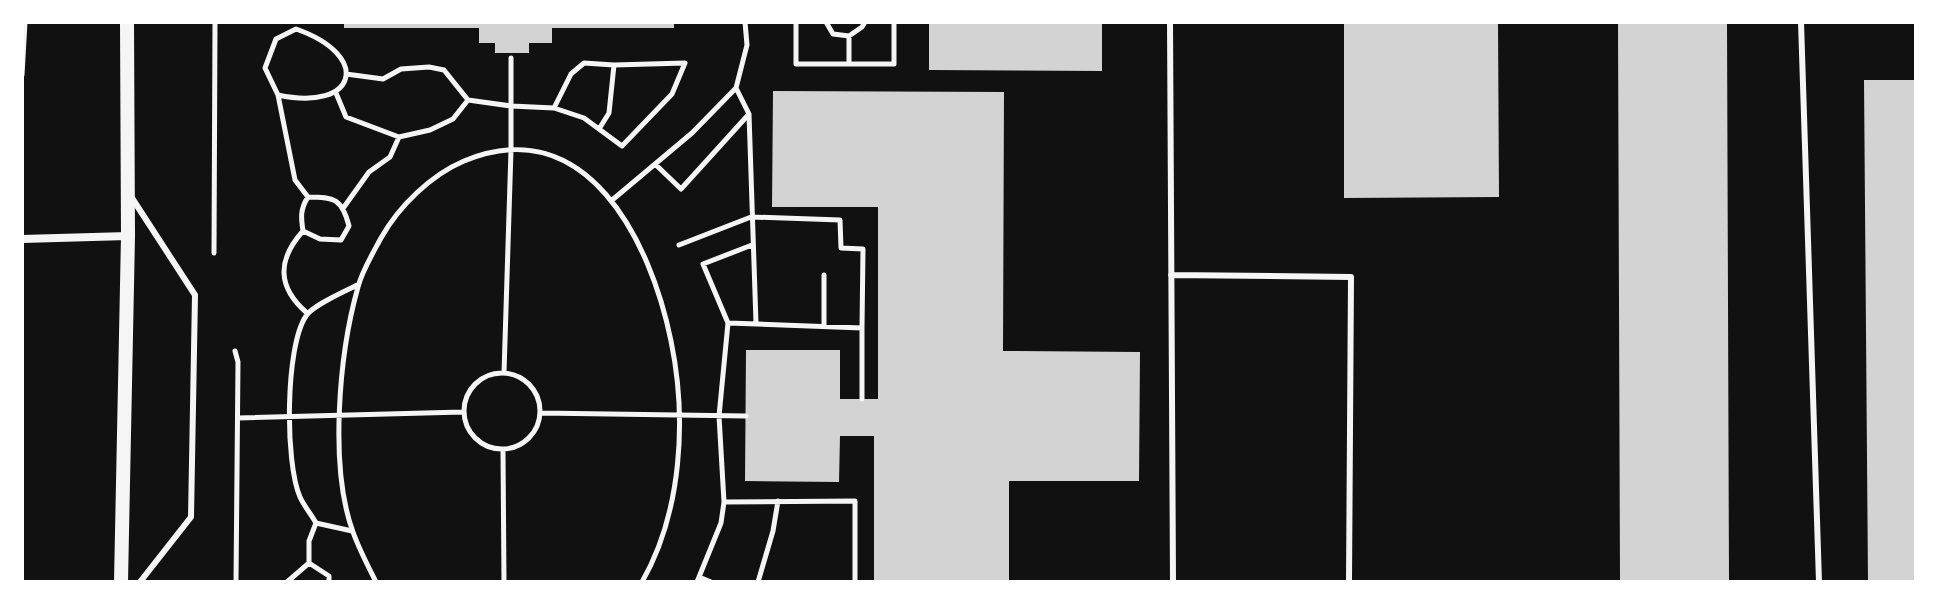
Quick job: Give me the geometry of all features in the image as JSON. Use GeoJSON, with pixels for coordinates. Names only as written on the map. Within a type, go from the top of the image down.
{"type":"FeatureCollection","features":[{"type":"Feature","properties":{"kind":"street"},"geometry":{"type":"LineString","coordinates":[[121,582],[128,236],[127,22]]}},
{"type":"Feature","properties":{"kind":"street"},"geometry":{"type":"LineString","coordinates":[[22,239],[128,236]]}},
{"type":"Feature","properties":{"kind":"lane"},"geometry":{"type":"LineString","coordinates":[[1170,22],[1173,582]]}},
{"type":"Feature","properties":{"kind":"lane"},"geometry":{"type":"LineString","coordinates":[[1801,22],[1819,582]]}},
{"type":"Feature","properties":{"kind":"lane"},"geometry":{"type":"LineString","coordinates":[[128,192],[195,295],[191,517],[140,582]]}},
{"type":"Feature","properties":{"kind":"lane"},"geometry":{"type":"LineString","coordinates":[[1171,275],[1351,277],[1349,582]]}},
{"type":"Feature","properties":{"kind":"path"},"geometry":{"type":"LineString","coordinates":[[22,75],[25,22]]}},
{"type":"Feature","properties":{"kind":"path"},"geometry":{"type":"LineString","coordinates":[[611,201],[692,133],[736,88],[747,45],[745,22]]}},
{"type":"Feature","properties":{"kind":"path"},"geometry":{"type":"LineString","coordinates":[[796,22],[796,64],[894,64],[894,22]]}},
{"type":"Feature","properties":{"kind":"path"},"geometry":{"type":"LineString","coordinates":[[826,22],[833,34],[849,36],[865,22]]}},
{"type":"Feature","properties":{"kind":"path"},"geometry":{"type":"LineString","coordinates":[[278,95],[299,100],[336,93],[343,87],[346,74],[341,55],[318,37],[296,26],[276,39],[265,68],[278,95],[295,180],[308,197],[335,200],[344,207],[349,226],[341,240],[320,239],[303,231]]}},
{"type":"Feature","properties":{"kind":"path"},"geometry":{"type":"LineString","coordinates":[[849,36],[849,64]]}},
{"type":"Feature","properties":{"kind":"path"},"geometry":{"type":"LineString","coordinates":[[504,373],[511,58]]}},
{"type":"Feature","properties":{"kind":"path"},"geometry":{"type":"LineString","coordinates":[[346,74],[383,79],[401,69],[429,67],[444,70],[468,100],[554,108],[584,118],[622,146],[672,94],[685,63],[584,63],[571,74],[554,108]]}},
{"type":"Feature","properties":{"kind":"path"},"geometry":{"type":"LineString","coordinates":[[599,129],[609,113],[614,65]]}},
{"type":"Feature","properties":{"kind":"path"},"geometry":{"type":"LineString","coordinates":[[736,88],[749,114],[756,323]]}},
{"type":"Feature","properties":{"kind":"path"},"geometry":{"type":"LineString","coordinates":[[336,93],[346,117],[399,137],[430,130],[453,119],[468,100]]}},
{"type":"Feature","properties":{"kind":"path"},"geometry":{"type":"LineString","coordinates":[[655,164],[681,189],[749,114]]}},
{"type":"Feature","properties":{"kind":"path"},"geometry":{"type":"LineString","coordinates":[[344,207],[369,172],[390,157],[399,137]]}},
{"type":"Feature","properties":{"kind":"path"},"geometry":{"type":"LineString","coordinates":[[376,582],[352,531],[341,482],[344,352],[358,284],[382,235],[444,169],[483,153],[511,150],[553,154],[589,176],[631,227],[649,261],[665,308],[677,367],[680,416],[668,521],[642,582]]}},
{"type":"Feature","properties":{"kind":"path"},"geometry":{"type":"LineString","coordinates":[[303,231],[301,217],[308,197]]}},
{"type":"Feature","properties":{"kind":"path"},"geometry":{"type":"LineString","coordinates":[[679,245],[751,217],[840,220],[841,248],[863,249],[862,399]]}},
{"type":"Feature","properties":{"kind":"path"},"geometry":{"type":"LineString","coordinates":[[303,231],[288,247],[283,270],[291,299],[307,313]]}},
{"type":"Feature","properties":{"kind":"path"},"geometry":{"type":"LineString","coordinates":[[711,582],[698,580],[721,523],[724,502],[719,416],[728,323],[703,264],[752,245]]}},
{"type":"Feature","properties":{"kind":"path"},"geometry":{"type":"LineString","coordinates":[[824,275],[824,326]]}},
{"type":"Feature","properties":{"kind":"path"},"geometry":{"type":"LineString","coordinates":[[352,531],[316,523],[299,496],[290,416],[294,341],[307,313],[358,284]]}},
{"type":"Feature","properties":{"kind":"path"},"geometry":{"type":"LineString","coordinates":[[728,323],[862,328]]}},
{"type":"Feature","properties":{"kind":"path"},"geometry":{"type":"LineString","coordinates":[[504,373],[515,375],[534,390],[541,413],[533,434],[525,443],[503,450],[491,448],[471,435],[463,412],[466,399],[480,380],[504,373]]}},
{"type":"Feature","properties":{"kind":"path"},"geometry":{"type":"LineString","coordinates":[[238,418],[463,412]]}},
{"type":"Feature","properties":{"kind":"path"},"geometry":{"type":"LineString","coordinates":[[541,413],[746,416]]}},
{"type":"Feature","properties":{"kind":"path"},"geometry":{"type":"LineString","coordinates":[[503,450],[504,582]]}},
{"type":"Feature","properties":{"kind":"path"},"geometry":{"type":"LineString","coordinates":[[758,582],[778,501]]}},
{"type":"Feature","properties":{"kind":"path"},"geometry":{"type":"LineString","coordinates":[[724,502],[855,501],[855,582]]}},
{"type":"Feature","properties":{"kind":"path"},"geometry":{"type":"LineString","coordinates":[[287,582],[309,563],[309,541],[316,523]]}},
{"type":"Feature","properties":{"kind":"path"},"geometry":{"type":"LineString","coordinates":[[309,563],[329,576],[329,582]]}},
{"type":"Feature","properties":{"kind":"building"},"geometry":{"type":"Polygon","coordinates":[[[344,22],[674,22],[674,28],[552,28],[552,43],[529,43],[529,53],[495,53],[495,43],[479,43],[479,28],[344,28],[344,22]]]}},
{"type":"Feature","properties":{"kind":"building"},"geometry":{"type":"Polygon","coordinates":[[[929,22],[1102,22],[1102,71],[929,70],[929,22]]]}},
{"type":"Feature","properties":{"kind":"building"},"geometry":{"type":"Polygon","coordinates":[[[1344,22],[1498,23],[1499,197],[1344,198],[1344,22]]]}},
{"type":"Feature","properties":{"kind":"building"},"geometry":{"type":"Polygon","coordinates":[[[1618,22],[1727,22],[1729,582],[1620,582],[1618,22]]]}},
{"type":"Feature","properties":{"kind":"building"},"geometry":{"type":"Polygon","coordinates":[[[1864,80],[1916,80],[1916,582],[1868,582],[1864,80]]]}},
{"type":"Feature","properties":{"kind":"building"},"geometry":{"type":"Polygon","coordinates":[[[773,91],[1004,92],[1003,351],[1140,352],[1139,481],[1009,481],[1009,582],[874,582],[874,436],[840,436],[839,482],[745,481],[746,350],[840,350],[840,399],[878,399],[878,207],[772,207],[773,91]]]}}]}
